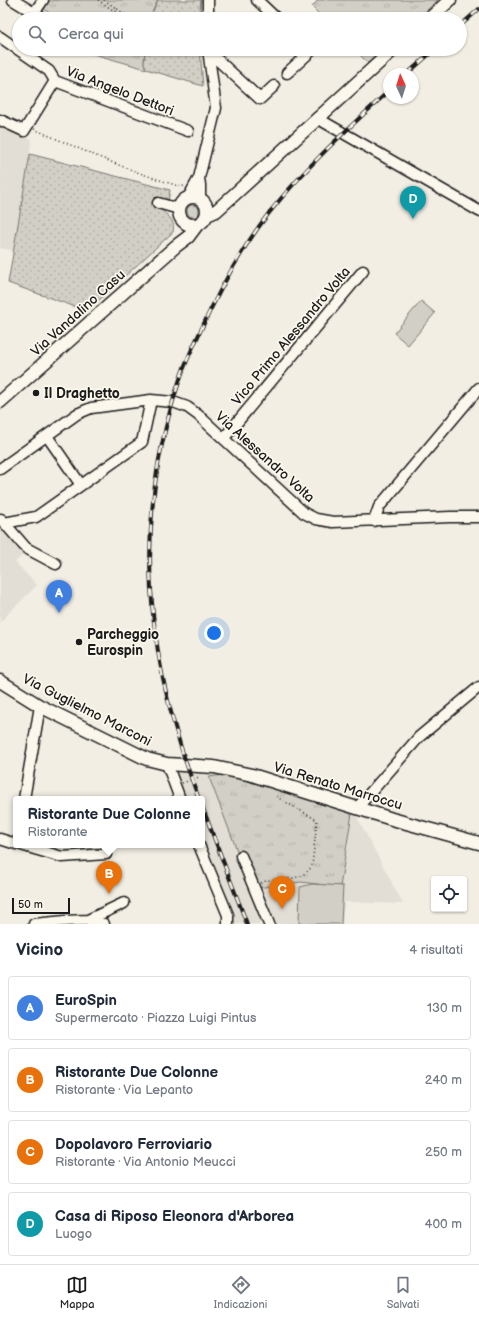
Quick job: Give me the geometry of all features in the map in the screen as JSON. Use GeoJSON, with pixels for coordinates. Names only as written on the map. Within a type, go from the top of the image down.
{"type":"FeatureCollection","features":[{"type":"Feature","properties":{"kind":"main road"},"geometry":{"type":"LineString","coordinates":[[436,12],[450,0]]}},
{"type":"Feature","properties":{"kind":"main road"},"geometry":{"type":"LineString","coordinates":[[176,246],[182,231],[180,214],[183,201],[200,204],[226,202],[386,56]]}},
{"type":"Feature","properties":{"kind":"main road"},"geometry":{"type":"LineString","coordinates":[[180,214],[187,224],[197,225],[205,220],[200,204]]}},
{"type":"Feature","properties":{"kind":"main road","name":"Via Vandalino Casu"},"geometry":{"type":"LineString","coordinates":[[0,402],[188,237],[197,225]]}},
{"type":"Feature","properties":{"kind":"main road","name":"Via Guglielmo Marconi"},"geometry":{"type":"LineString","coordinates":[[0,681],[40,706],[147,759],[167,764],[186,765]]}},
{"type":"Feature","properties":{"kind":"main road","name":"Via Renato Marroccu"},"geometry":{"type":"LineString","coordinates":[[186,765],[252,774],[392,819],[479,843]]}},
{"type":"Feature","properties":{"kind":"street"},"geometry":{"type":"LineString","coordinates":[[12,0],[32,12]]}},
{"type":"Feature","properties":{"kind":"street"},"geometry":{"type":"LineString","coordinates":[[35,12],[43,0]]}},
{"type":"Feature","properties":{"kind":"street"},"geometry":{"type":"LineString","coordinates":[[208,0],[208,12]]}},
{"type":"Feature","properties":{"kind":"street"},"geometry":{"type":"LineString","coordinates":[[257,0],[270,12]]}},
{"type":"Feature","properties":{"kind":"street"},"geometry":{"type":"LineString","coordinates":[[0,37],[12,45]]}},
{"type":"Feature","properties":{"kind":"street"},"geometry":{"type":"LineString","coordinates":[[27,56],[49,71],[55,81]]}},
{"type":"Feature","properties":{"kind":"street"},"geometry":{"type":"LineString","coordinates":[[200,204],[199,178],[216,108],[209,56]]}},
{"type":"Feature","properties":{"kind":"street"},"geometry":{"type":"LineString","coordinates":[[214,56],[260,99],[274,86]]}},
{"type":"Feature","properties":{"kind":"street"},"geometry":{"type":"LineString","coordinates":[[288,73],[306,56]]}},
{"type":"Feature","properties":{"kind":"street","name":"Via Angelo Dettori"},"geometry":{"type":"LineString","coordinates":[[27,125],[55,81],[188,131]]}},
{"type":"Feature","properties":{"kind":"street"},"geometry":{"type":"LineString","coordinates":[[317,118],[479,211]]}},
{"type":"Feature","properties":{"kind":"street"},"geometry":{"type":"LineString","coordinates":[[0,120],[24,131],[27,125]]}},
{"type":"Feature","properties":{"kind":"street"},"geometry":{"type":"LineString","coordinates":[[158,204],[180,214]]}},
{"type":"Feature","properties":{"kind":"street","name":"Vico Primo Alessandro Volta"},"geometry":{"type":"LineString","coordinates":[[224,438],[364,271]]}},
{"type":"Feature","properties":{"kind":"street"},"geometry":{"type":"LineString","coordinates":[[374,521],[379,507],[479,388]]}},
{"type":"Feature","properties":{"kind":"street"},"geometry":{"type":"LineString","coordinates":[[2,521],[36,517],[142,442],[154,400]]}},
{"type":"Feature","properties":{"kind":"street","name":"Via Alessandro Volta"},"geometry":{"type":"LineString","coordinates":[[0,469],[77,414],[91,408],[154,400],[172,402],[187,407],[198,415],[304,513],[316,519],[333,522],[479,517]]}},
{"type":"Feature","properties":{"kind":"street"},"geometry":{"type":"LineString","coordinates":[[47,436],[81,484]]}},
{"type":"Feature","properties":{"kind":"street"},"geometry":{"type":"LineString","coordinates":[[2,521],[26,548],[56,564]]}},
{"type":"Feature","properties":{"kind":"street"},"geometry":{"type":"LineString","coordinates":[[357,808],[419,737],[479,687]]}},
{"type":"Feature","properties":{"kind":"street"},"geometry":{"type":"LineString","coordinates":[[25,796],[40,706]]}},
{"type":"Feature","properties":{"kind":"street"},"geometry":{"type":"LineString","coordinates":[[167,764],[179,796]]}},
{"type":"Feature","properties":{"kind":"street"},"geometry":{"type":"LineString","coordinates":[[0,839],[13,842]]}},
{"type":"Feature","properties":{"kind":"street"},"geometry":{"type":"LineString","coordinates":[[33,848],[62,857],[106,854],[107,848]]}},
{"type":"Feature","properties":{"kind":"street"},"geometry":{"type":"LineString","coordinates":[[200,848],[228,914],[228,924]]}},
{"type":"Feature","properties":{"kind":"street"},"geometry":{"type":"LineString","coordinates":[[241,856],[269,924]]}},
{"type":"Feature","properties":{"kind":"street"},"geometry":{"type":"LineString","coordinates":[[88,920],[124,903]]}},
{"type":"Feature","properties":{"kind":"street"},"geometry":{"type":"LineString","coordinates":[[34,924],[65,920],[88,920],[104,924]]}},
{"type":"Feature","properties":{"kind":"path"},"geometry":{"type":"LineString","coordinates":[[98,0],[116,12]]}},
{"type":"Feature","properties":{"kind":"path"},"geometry":{"type":"LineString","coordinates":[[104,0],[122,12]]}},
{"type":"Feature","properties":{"kind":"path"},"geometry":{"type":"LineString","coordinates":[[27,125],[95,155],[162,181],[182,187],[187,180]]}},
{"type":"Feature","properties":{"kind":"path"},"geometry":{"type":"LineString","coordinates":[[175,786],[204,775],[208,767]]}},
{"type":"Feature","properties":{"kind":"path"},"geometry":{"type":"LineString","coordinates":[[255,889],[259,884],[265,881],[289,879],[302,876],[312,866],[317,820],[277,797],[279,788]]}},
{"type":"Feature","properties":{"kind":"shaded area"},"geometry":{"type":"Polygon","coordinates":[[[0,128],[32,139],[14,251],[0,248],[0,128]]]}},
{"type":"Feature","properties":{"kind":"shaded area"},"geometry":{"type":"Polygon","coordinates":[[[0,523],[26,552],[15,562],[37,585],[0,622],[0,523]]]}},
{"type":"Feature","properties":{"kind":"shaded area"},"geometry":{"type":"Polygon","coordinates":[[[173,768],[238,775],[354,811],[403,904],[344,902],[342,924],[235,924],[205,848],[205,796],[184,796],[173,768]]]}},
{"type":"Feature","properties":{"kind":"green space"},"geometry":{"type":"Polygon","coordinates":[[[158,0],[152,12],[48,12],[44,9],[49,1],[158,0]]]}},
{"type":"Feature","properties":{"kind":"green space"},"geometry":{"type":"Polygon","coordinates":[[[158,0],[201,0],[200,12],[152,12],[158,0]]]}},
{"type":"Feature","properties":{"kind":"green space"},"geometry":{"type":"Polygon","coordinates":[[[318,0],[438,0],[425,12],[317,12],[312,7],[318,0]]]}},
{"type":"Feature","properties":{"kind":"green space"},"geometry":{"type":"Polygon","coordinates":[[[101,56],[144,56],[144,63],[146,69],[101,56]]]}},
{"type":"Feature","properties":{"kind":"green space"},"geometry":{"type":"Polygon","coordinates":[[[144,56],[201,56],[203,86],[146,69],[144,63],[144,56]]]}},
{"type":"Feature","properties":{"kind":"green space"},"geometry":{"type":"Polygon","coordinates":[[[361,56],[376,56],[368,63],[361,56]]]}},
{"type":"Feature","properties":{"kind":"green space"},"geometry":{"type":"Polygon","coordinates":[[[30,154],[170,190],[168,201],[158,207],[172,220],[174,228],[173,232],[87,311],[8,283],[30,154]]]}},
{"type":"Feature","properties":{"kind":"green space"},"geometry":{"type":"Polygon","coordinates":[[[195,205],[198,206],[198,216],[191,217],[188,216],[187,209],[188,206],[195,205]]]}},
{"type":"Feature","properties":{"kind":"green space"},"geometry":{"type":"Polygon","coordinates":[[[421,301],[435,313],[408,345],[394,333],[421,301]]]}},
{"type":"Feature","properties":{"kind":"green space"},"geometry":{"type":"Polygon","coordinates":[[[231,774],[352,813],[340,887],[301,882],[257,888],[243,866],[209,777],[231,774]]]}},
{"type":"Feature","properties":{"kind":"green space"},"geometry":{"type":"Polygon","coordinates":[[[312,884],[343,886],[341,924],[299,924],[300,887],[312,884]]]}},
{"type":"Feature","properties":{"kind":"railway"},"geometry":{"type":"LineString","coordinates":[[467,20],[479,9]]}},
{"type":"Feature","properties":{"kind":"railway"},"geometry":{"type":"LineString","coordinates":[[414,68],[427,56]]}},
{"type":"Feature","properties":{"kind":"railway"},"geometry":{"type":"LineString","coordinates":[[198,796],[181,746],[166,694],[156,641],[151,589],[150,536],[155,483],[165,430],[181,376],[190,354],[223,285],[249,241],[269,213],[297,180],[342,134],[383,96]]}},
{"type":"Feature","properties":{"kind":"railway"},"geometry":{"type":"LineString","coordinates":[[205,814],[247,924]]}},
{"type":"Feature","properties":{"kind":"place","name":"Casa di Riposo Eleonora d'Arborea"},"geometry":{"type":"Point","coordinates":[413,219]}},
{"type":"Feature","properties":{"kind":"place","name":"Il Draghetto"},"geometry":{"type":"Point","coordinates":[36,393]}},
{"type":"Feature","properties":{"kind":"place","name":"EuroSpin"},"geometry":{"type":"Point","coordinates":[59,613]}},
{"type":"Feature","properties":{"kind":"place","name":"Parcheggio Eurospin"},"geometry":{"type":"Point","coordinates":[79,642]}},
{"type":"Feature","properties":{"kind":"place","name":"Ristorante Due Colonne"},"geometry":{"type":"Point","coordinates":[109,894]}},
{"type":"Feature","properties":{"kind":"place","name":"Dopolavoro Ferroviario"},"geometry":{"type":"Point","coordinates":[282,909]}}]}
